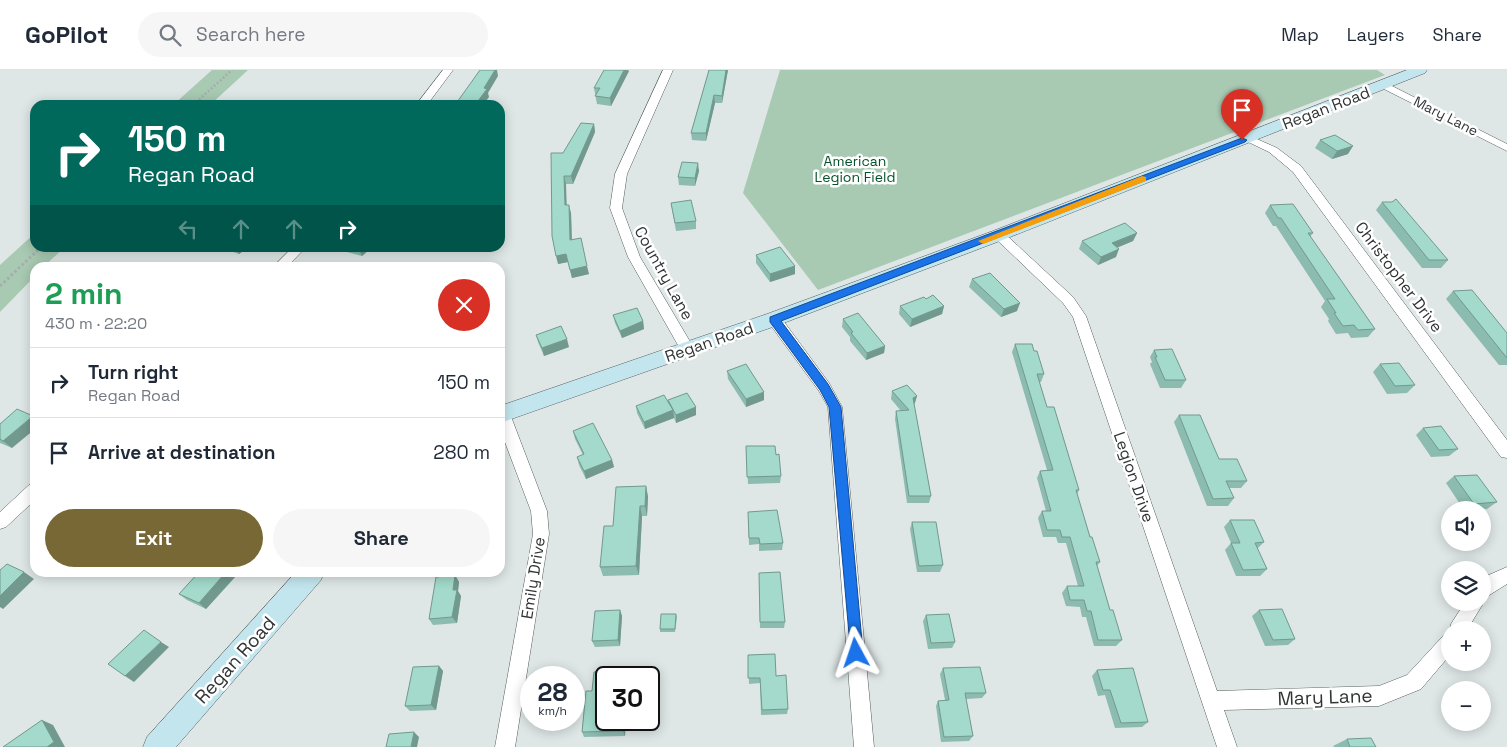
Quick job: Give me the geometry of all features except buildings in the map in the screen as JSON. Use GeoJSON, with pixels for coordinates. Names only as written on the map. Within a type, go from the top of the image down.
{"type":"FeatureCollection","features":[{"type":"Feature","properties":{"kind":"street"},"geometry":{"type":"LineString","coordinates":[[425,100],[448,70]]}},
{"type":"Feature","properties":{"kind":"street","name":"Country Lane"},"geometry":{"type":"LineString","coordinates":[[668,70],[621,174],[617,190],[616,208],[620,226],[634,257],[688,350]]}},
{"type":"Feature","properties":{"kind":"street","name":"Regan Road"},"geometry":{"type":"LineString","coordinates":[[505,413],[774,320],[1420,70]]}},
{"type":"Feature","properties":{"kind":"street","name":"Mary Lane"},"geometry":{"type":"LineString","coordinates":[[1384,85],[1507,148]]}},
{"type":"Feature","properties":{"kind":"street","name":"Christopher Drive"},"geometry":{"type":"LineString","coordinates":[[1248,138],[1273,150],[1297,169],[1507,452]]}},
{"type":"Feature","properties":{"kind":"street","name":"Legion Drive"},"geometry":{"type":"LineString","coordinates":[[999,234],[1068,300],[1080,316],[1227,747]]}},
{"type":"Feature","properties":{"kind":"street"},"geometry":{"type":"LineString","coordinates":[[284,262],[295,252]]}},
{"type":"Feature","properties":{"kind":"street"},"geometry":{"type":"LineString","coordinates":[[774,320],[824,387],[835,407],[864,747]]}},
{"type":"Feature","properties":{"kind":"street","name":"Emily Drive"},"geometry":{"type":"LineString","coordinates":[[505,424],[539,511],[541,534],[505,747]]}},
{"type":"Feature","properties":{"kind":"street"},"geometry":{"type":"LineString","coordinates":[[0,522],[30,495]]}},
{"type":"Feature","properties":{"kind":"street"},"geometry":{"type":"LineString","coordinates":[[1491,583],[1507,575]]}},
{"type":"Feature","properties":{"kind":"street","name":"Regan Road"},"geometry":{"type":"LineString","coordinates":[[157,747],[308,577]]}},
{"type":"Feature","properties":{"kind":"street","name":"Mary Lane"},"geometry":{"type":"LineString","coordinates":[[1210,701],[1379,696],[1414,682],[1441,651]]}},
{"type":"Feature","properties":{"kind":"path"},"geometry":{"type":"LineString","coordinates":[[199,100],[232,70]]}},
{"type":"Feature","properties":{"kind":"path"},"geometry":{"type":"LineString","coordinates":[[0,286],[36,252]]}},
{"type":"Feature","properties":{"kind":"green space"},"geometry":{"type":"Polygon","coordinates":[[[212,70],[248,70],[215,100],[179,100],[212,70]]]}},
{"type":"Feature","properties":{"kind":"green space","name":"American Legion Field"},"geometry":{"type":"Polygon","coordinates":[[[780,70],[1377,70],[1385,75],[818,290],[743,193],[780,70]]]}},
{"type":"Feature","properties":{"kind":"green space"},"geometry":{"type":"Polygon","coordinates":[[[30,238],[30,252],[60,252],[49,262],[30,262],[30,281],[0,312],[0,265],[30,238]]]}},
{"type":"Feature","properties":{"kind":"slow traffic"},"geometry":{"type":"LineString","coordinates":[[983,241],[1142,179]]}},
{"type":"Feature","properties":{"kind":"route"},"geometry":{"type":"LineString","coordinates":[[856,653],[835,407],[824,387],[774,320],[1242,140]]}}]}
